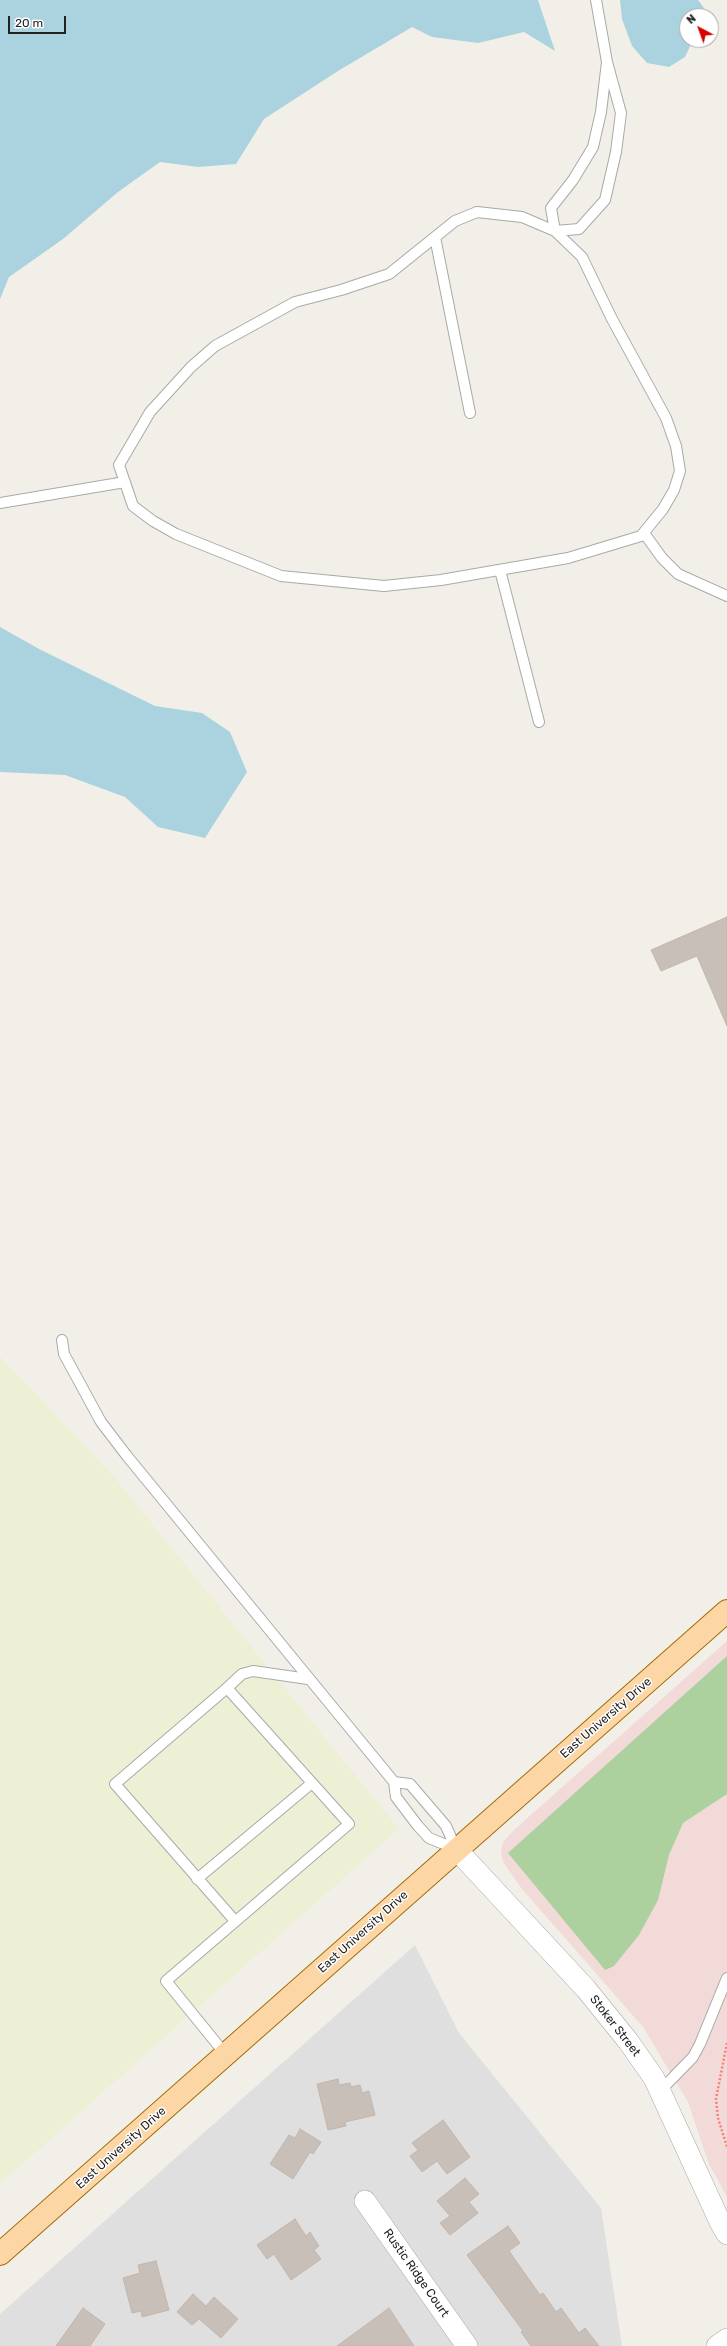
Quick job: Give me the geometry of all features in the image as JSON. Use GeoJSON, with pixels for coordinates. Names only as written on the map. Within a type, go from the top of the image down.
{"type":"FeatureCollection","features":[{"type":"Feature","properties":{"kind":"main road","name":"East University Drive"},"geometry":{"type":"LineString","coordinates":[[0,2254],[226,2055],[456,1849],[727,1611]]}},
{"type":"Feature","properties":{"kind":"street","name":"Stoker Street"},"geometry":{"type":"LineString","coordinates":[[456,1849],[586,1989],[628,2041],[654,2078],[720,2222],[727,2234]]}},
{"type":"Feature","properties":{"kind":"street","name":"Rustic Ridge Court"},"geometry":{"type":"LineString","coordinates":[[365,2201],[467,2346]]}},
{"type":"Feature","properties":{"kind":"street"},"geometry":{"type":"LineString","coordinates":[[717,2346],[727,2339]]}},
{"type":"Feature","properties":{"kind":"lane"},"geometry":{"type":"LineString","coordinates":[[555,231],[578,229],[605,200],[616,152],[621,113],[607,62],[596,0]]}},
{"type":"Feature","properties":{"kind":"lane"},"geometry":{"type":"LineString","coordinates":[[555,231],[551,208],[573,180],[593,147],[601,112],[607,62]]}},
{"type":"Feature","properties":{"kind":"lane"},"geometry":{"type":"LineString","coordinates":[[478,212],[522,217],[555,231],[582,257],[612,319],[666,418],[676,446],[680,471],[674,490],[664,509],[644,533],[568,558],[441,580],[384,586],[281,576],[176,534],[153,521],[133,506],[119,465],[150,412],[191,367],[214,346],[295,302],[341,290],[389,274],[435,237],[456,221],[478,212]]}},
{"type":"Feature","properties":{"kind":"lane"},"geometry":{"type":"LineString","coordinates":[[435,237],[470,413]]}},
{"type":"Feature","properties":{"kind":"lane"},"geometry":{"type":"LineString","coordinates":[[0,503],[125,482]]}},
{"type":"Feature","properties":{"kind":"lane"},"geometry":{"type":"LineString","coordinates":[[644,533],[662,558],[678,574],[727,596]]}},
{"type":"Feature","properties":{"kind":"lane"},"geometry":{"type":"LineString","coordinates":[[500,570],[539,722]]}},
{"type":"Feature","properties":{"kind":"lane"},"geometry":{"type":"LineString","coordinates":[[62,1340],[64,1354],[101,1422],[308,1679],[394,1782],[396,1797],[429,1838],[456,1849]]}},
{"type":"Feature","properties":{"kind":"lane"},"geometry":{"type":"LineString","coordinates":[[236,1921],[197,1879],[115,1784],[242,1674],[253,1671],[308,1679]]}},
{"type":"Feature","properties":{"kind":"lane"},"geometry":{"type":"LineString","coordinates":[[226,2055],[166,1982],[349,1824],[227,1688]]}},
{"type":"Feature","properties":{"kind":"lane"},"geometry":{"type":"LineString","coordinates":[[394,1782],[410,1784],[446,1826],[456,1849]]}},
{"type":"Feature","properties":{"kind":"lane"},"geometry":{"type":"LineString","coordinates":[[197,1879],[312,1783]]}},
{"type":"Feature","properties":{"kind":"lane"},"geometry":{"type":"LineString","coordinates":[[660,2091],[692,2057],[700,2044],[727,1978]]}},
{"type":"Feature","properties":{"kind":"path"},"geometry":{"type":"LineString","coordinates":[[727,2043],[716,2099],[718,2118],[727,2147]]}},
{"type":"Feature","properties":{"kind":"shaded area"},"geometry":{"type":"Polygon","coordinates":[[[727,1641],[727,2197],[709,2164],[688,2102],[643,2027],[522,1889],[503,1862],[501,1852],[503,1842],[515,1829],[727,1641]]]}},
{"type":"Feature","properties":{"kind":"shaded area"},"geometry":{"type":"Polygon","coordinates":[[[415,1945],[459,2033],[601,2208],[622,2346],[0,2346],[0,2314],[415,1945]]]}},
{"type":"Feature","properties":{"kind":"green space"},"geometry":{"type":"Polygon","coordinates":[[[0,1356],[111,1473],[399,1829],[0,2184],[0,1356]]]}},
{"type":"Feature","properties":{"kind":"green space"},"geometry":{"type":"Polygon","coordinates":[[[727,1656],[727,1794],[683,1823],[669,1855],[658,1900],[639,1935],[614,1966],[605,1970],[508,1853],[727,1656]]]}},
{"type":"Feature","properties":{"kind":"water"},"geometry":{"type":"Polygon","coordinates":[[[0,0],[538,0],[555,51],[524,32],[478,43],[432,37],[412,27],[338,71],[264,119],[236,164],[198,167],[160,162],[118,192],[63,239],[9,277],[0,299],[0,0]]]}},
{"type":"Feature","properties":{"kind":"water"},"geometry":{"type":"Polygon","coordinates":[[[620,0],[698,0],[704,8],[679,8],[679,48],[689,48],[685,57],[669,67],[647,63],[632,46],[622,19],[620,0]]]}},
{"type":"Feature","properties":{"kind":"water"},"geometry":{"type":"Polygon","coordinates":[[[0,627],[41,650],[155,706],[202,713],[230,732],[247,772],[205,838],[158,827],[125,797],[65,775],[0,772],[0,627]]]}},
{"type":"Feature","properties":{"kind":"building"},"geometry":{"type":"Polygon","coordinates":[[[727,917],[727,1026],[697,956],[661,971],[651,950],[727,917]]]}},
{"type":"Feature","properties":{"kind":"building"},"geometry":{"type":"Polygon","coordinates":[[[338,2079],[339,2085],[350,2083],[351,2087],[360,2085],[362,2093],[369,2091],[375,2115],[345,2122],[346,2126],[328,2130],[317,2084],[338,2079]]]}},
{"type":"Feature","properties":{"kind":"building"},"geometry":{"type":"Polygon","coordinates":[[[443,2120],[470,2157],[447,2174],[437,2161],[422,2172],[410,2156],[418,2150],[412,2143],[443,2120]]]}},
{"type":"Feature","properties":{"kind":"building"},"geometry":{"type":"Polygon","coordinates":[[[300,2129],[321,2142],[313,2154],[310,2152],[293,2179],[270,2164],[289,2135],[295,2138],[300,2129]]]}},
{"type":"Feature","properties":{"kind":"building"},"geometry":{"type":"Polygon","coordinates":[[[465,2178],[479,2194],[469,2202],[478,2213],[450,2235],[440,2223],[450,2216],[437,2201],[465,2178]]]}},
{"type":"Feature","properties":{"kind":"building"},"geometry":{"type":"Polygon","coordinates":[[[295,2219],[306,2236],[310,2232],[319,2246],[314,2250],[321,2259],[291,2280],[274,2254],[267,2259],[257,2245],[295,2219]]]}},
{"type":"Feature","properties":{"kind":"building"},"geometry":{"type":"Polygon","coordinates":[[[508,2226],[520,2243],[509,2251],[540,2295],[543,2293],[556,2312],[561,2308],[579,2333],[585,2328],[599,2346],[531,2346],[521,2332],[523,2331],[467,2255],[508,2226]]]}},
{"type":"Feature","properties":{"kind":"building"},"geometry":{"type":"Polygon","coordinates":[[[156,2261],[169,2310],[142,2317],[141,2311],[132,2313],[123,2278],[140,2273],[138,2265],[156,2261]]]}},
{"type":"Feature","properties":{"kind":"building"},"geometry":{"type":"Polygon","coordinates":[[[193,2294],[206,2306],[214,2297],[238,2319],[221,2338],[199,2319],[192,2325],[177,2312],[193,2294]]]}},
{"type":"Feature","properties":{"kind":"building"},"geometry":{"type":"Polygon","coordinates":[[[83,2308],[105,2324],[90,2346],[56,2346],[83,2308]]]}},
{"type":"Feature","properties":{"kind":"building"},"geometry":{"type":"Polygon","coordinates":[[[389,2308],[414,2346],[337,2346],[389,2308]]]}}]}
